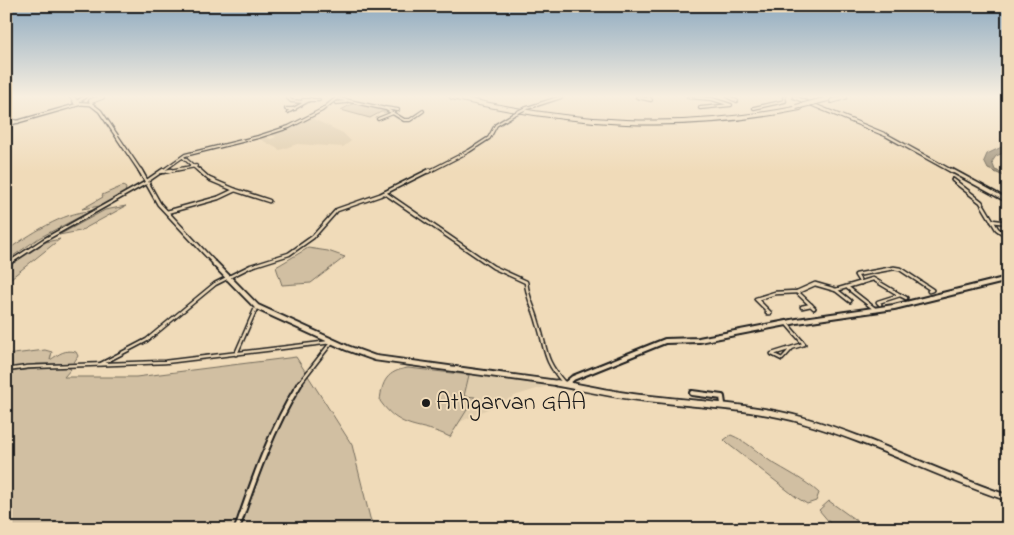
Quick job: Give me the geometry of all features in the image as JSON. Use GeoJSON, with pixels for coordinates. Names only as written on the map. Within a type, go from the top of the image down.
{"type":"FeatureCollection","features":[{"type":"Feature","properties":{"kind":"highway"},"geometry":{"type":"LineString","coordinates":[[615,122],[661,122]]}},
{"type":"Feature","properties":{"kind":"main road"},"geometry":{"type":"LineString","coordinates":[[108,122],[159,204],[257,307],[355,352],[375,358],[566,384],[642,398],[724,406],[776,415],[814,424],[905,457],[968,485],[1008,498]]}},
{"type":"Feature","properties":{"kind":"main road"},"geometry":{"type":"LineString","coordinates":[[854,122],[886,135],[1008,201]]}},
{"type":"Feature","properties":{"kind":"street"},"geometry":{"type":"LineString","coordinates":[[6,126],[18,122]]}},
{"type":"Feature","properties":{"kind":"street"},"geometry":{"type":"LineString","coordinates":[[6,265],[44,240],[147,182],[183,156],[258,137],[298,122]]}},
{"type":"Feature","properties":{"kind":"street"},"geometry":{"type":"LineString","coordinates":[[101,364],[147,340],[206,290],[228,277],[251,266],[282,258],[313,237],[337,210],[385,193],[482,143],[489,138],[496,125],[501,122]]}},
{"type":"Feature","properties":{"kind":"street"},"geometry":{"type":"LineString","coordinates":[[183,156],[209,179],[269,201]]}},
{"type":"Feature","properties":{"kind":"street"},"geometry":{"type":"LineString","coordinates":[[161,172],[196,166]]}},
{"type":"Feature","properties":{"kind":"street"},"geometry":{"type":"LineString","coordinates":[[953,180],[981,202],[997,229],[1008,237]]}},
{"type":"Feature","properties":{"kind":"street"},"geometry":{"type":"LineString","coordinates":[[167,212],[218,198],[235,190]]}},
{"type":"Feature","properties":{"kind":"street"},"geometry":{"type":"LineString","coordinates":[[385,193],[493,267],[526,282],[528,299],[538,321],[550,368],[566,384],[573,378],[665,340],[699,340],[786,323],[876,310],[1008,279]]}},
{"type":"Feature","properties":{"kind":"street"},"geometry":{"type":"LineString","coordinates":[[992,221],[1008,223]]}},
{"type":"Feature","properties":{"kind":"street"},"geometry":{"type":"LineString","coordinates":[[861,283],[856,275],[892,267],[900,269],[932,290],[929,291]]}},
{"type":"Feature","properties":{"kind":"street"},"geometry":{"type":"LineString","coordinates":[[869,277],[906,298]]}},
{"type":"Feature","properties":{"kind":"street"},"geometry":{"type":"LineString","coordinates":[[767,314],[770,313],[756,299],[775,293],[797,292],[815,284],[836,290],[848,288],[873,279]]}},
{"type":"Feature","properties":{"kind":"street"},"geometry":{"type":"LineString","coordinates":[[848,288],[876,310]]}},
{"type":"Feature","properties":{"kind":"street"},"geometry":{"type":"LineString","coordinates":[[836,290],[850,301]]}},
{"type":"Feature","properties":{"kind":"street"},"geometry":{"type":"LineString","coordinates":[[797,292],[812,307],[802,307]]}},
{"type":"Feature","properties":{"kind":"street"},"geometry":{"type":"LineString","coordinates":[[880,304],[878,302],[900,295]]}},
{"type":"Feature","properties":{"kind":"street"},"geometry":{"type":"LineString","coordinates":[[236,354],[257,307]]}},
{"type":"Feature","properties":{"kind":"street"},"geometry":{"type":"LineString","coordinates":[[786,323],[804,344],[772,354],[782,359],[792,348]]}},
{"type":"Feature","properties":{"kind":"street"},"geometry":{"type":"LineString","coordinates":[[6,370],[28,367],[165,362],[332,342]]}},
{"type":"Feature","properties":{"kind":"street"},"geometry":{"type":"LineString","coordinates":[[237,529],[253,479],[295,390],[306,371],[332,342]]}},
{"type":"Feature","properties":{"kind":"street"},"geometry":{"type":"LineString","coordinates":[[692,393],[722,397],[724,406]]}},
{"type":"Feature","properties":{"kind":"shaded area"},"geometry":{"type":"Polygon","coordinates":[[[301,122],[319,122],[343,133],[351,141],[343,147],[297,144],[280,150],[258,138],[264,136],[271,139],[276,137],[270,134],[301,122]]]}},
{"type":"Feature","properties":{"kind":"shaded area"},"geometry":{"type":"Polygon","coordinates":[[[1008,144],[1008,151],[996,156],[992,162],[995,170],[1008,175],[1008,178],[988,169],[984,161],[987,154],[1008,144]]]}},
{"type":"Feature","properties":{"kind":"shaded area"},"geometry":{"type":"Polygon","coordinates":[[[123,186],[126,188],[125,193],[100,206],[82,209],[103,197],[102,195],[123,186]]]}},
{"type":"Feature","properties":{"kind":"shaded area"},"geometry":{"type":"Polygon","coordinates":[[[126,206],[80,231],[59,235],[105,210],[126,206]]]}},
{"type":"Feature","properties":{"kind":"shaded area"},"geometry":{"type":"Polygon","coordinates":[[[91,211],[39,238],[6,261],[6,251],[36,232],[69,215],[91,211]]]}},
{"type":"Feature","properties":{"kind":"shaded area"},"geometry":{"type":"Polygon","coordinates":[[[60,239],[6,282],[6,268],[46,242],[60,239]]]}},
{"type":"Feature","properties":{"kind":"shaded area"},"geometry":{"type":"Polygon","coordinates":[[[308,248],[328,251],[345,257],[311,283],[282,285],[276,267],[308,248]]]}},
{"type":"Feature","properties":{"kind":"shaded area"},"geometry":{"type":"Polygon","coordinates":[[[45,350],[52,352],[50,360],[59,354],[69,351],[76,352],[78,356],[73,364],[37,364],[6,369],[6,355],[45,350]]]}},
{"type":"Feature","properties":{"kind":"shaded area"},"geometry":{"type":"Polygon","coordinates":[[[296,357],[352,445],[370,518],[375,529],[6,529],[6,372],[64,366],[71,369],[64,377],[136,377],[296,357]]]}},
{"type":"Feature","properties":{"kind":"shaded area","name":"Athgarvan GAA"},"geometry":{"type":"Polygon","coordinates":[[[408,368],[469,375],[464,396],[475,397],[450,437],[396,418],[380,401],[382,388],[390,374],[408,368]]]}},
{"type":"Feature","properties":{"kind":"shaded area"},"geometry":{"type":"Polygon","coordinates":[[[469,375],[519,381],[525,380],[550,385],[517,395],[458,423],[474,398],[464,396],[469,375]]]}},
{"type":"Feature","properties":{"kind":"shaded area"},"geometry":{"type":"Polygon","coordinates":[[[731,435],[814,488],[819,493],[816,501],[807,504],[796,497],[724,440],[731,435]]]}},
{"type":"Feature","properties":{"kind":"shaded area"},"geometry":{"type":"Polygon","coordinates":[[[829,501],[868,529],[835,529],[819,510],[829,501]]]}},
{"type":"Feature","properties":{"kind":"place","name":"Athgarvan GAA"},"geometry":{"type":"Point","coordinates":[426,403]}}]}
